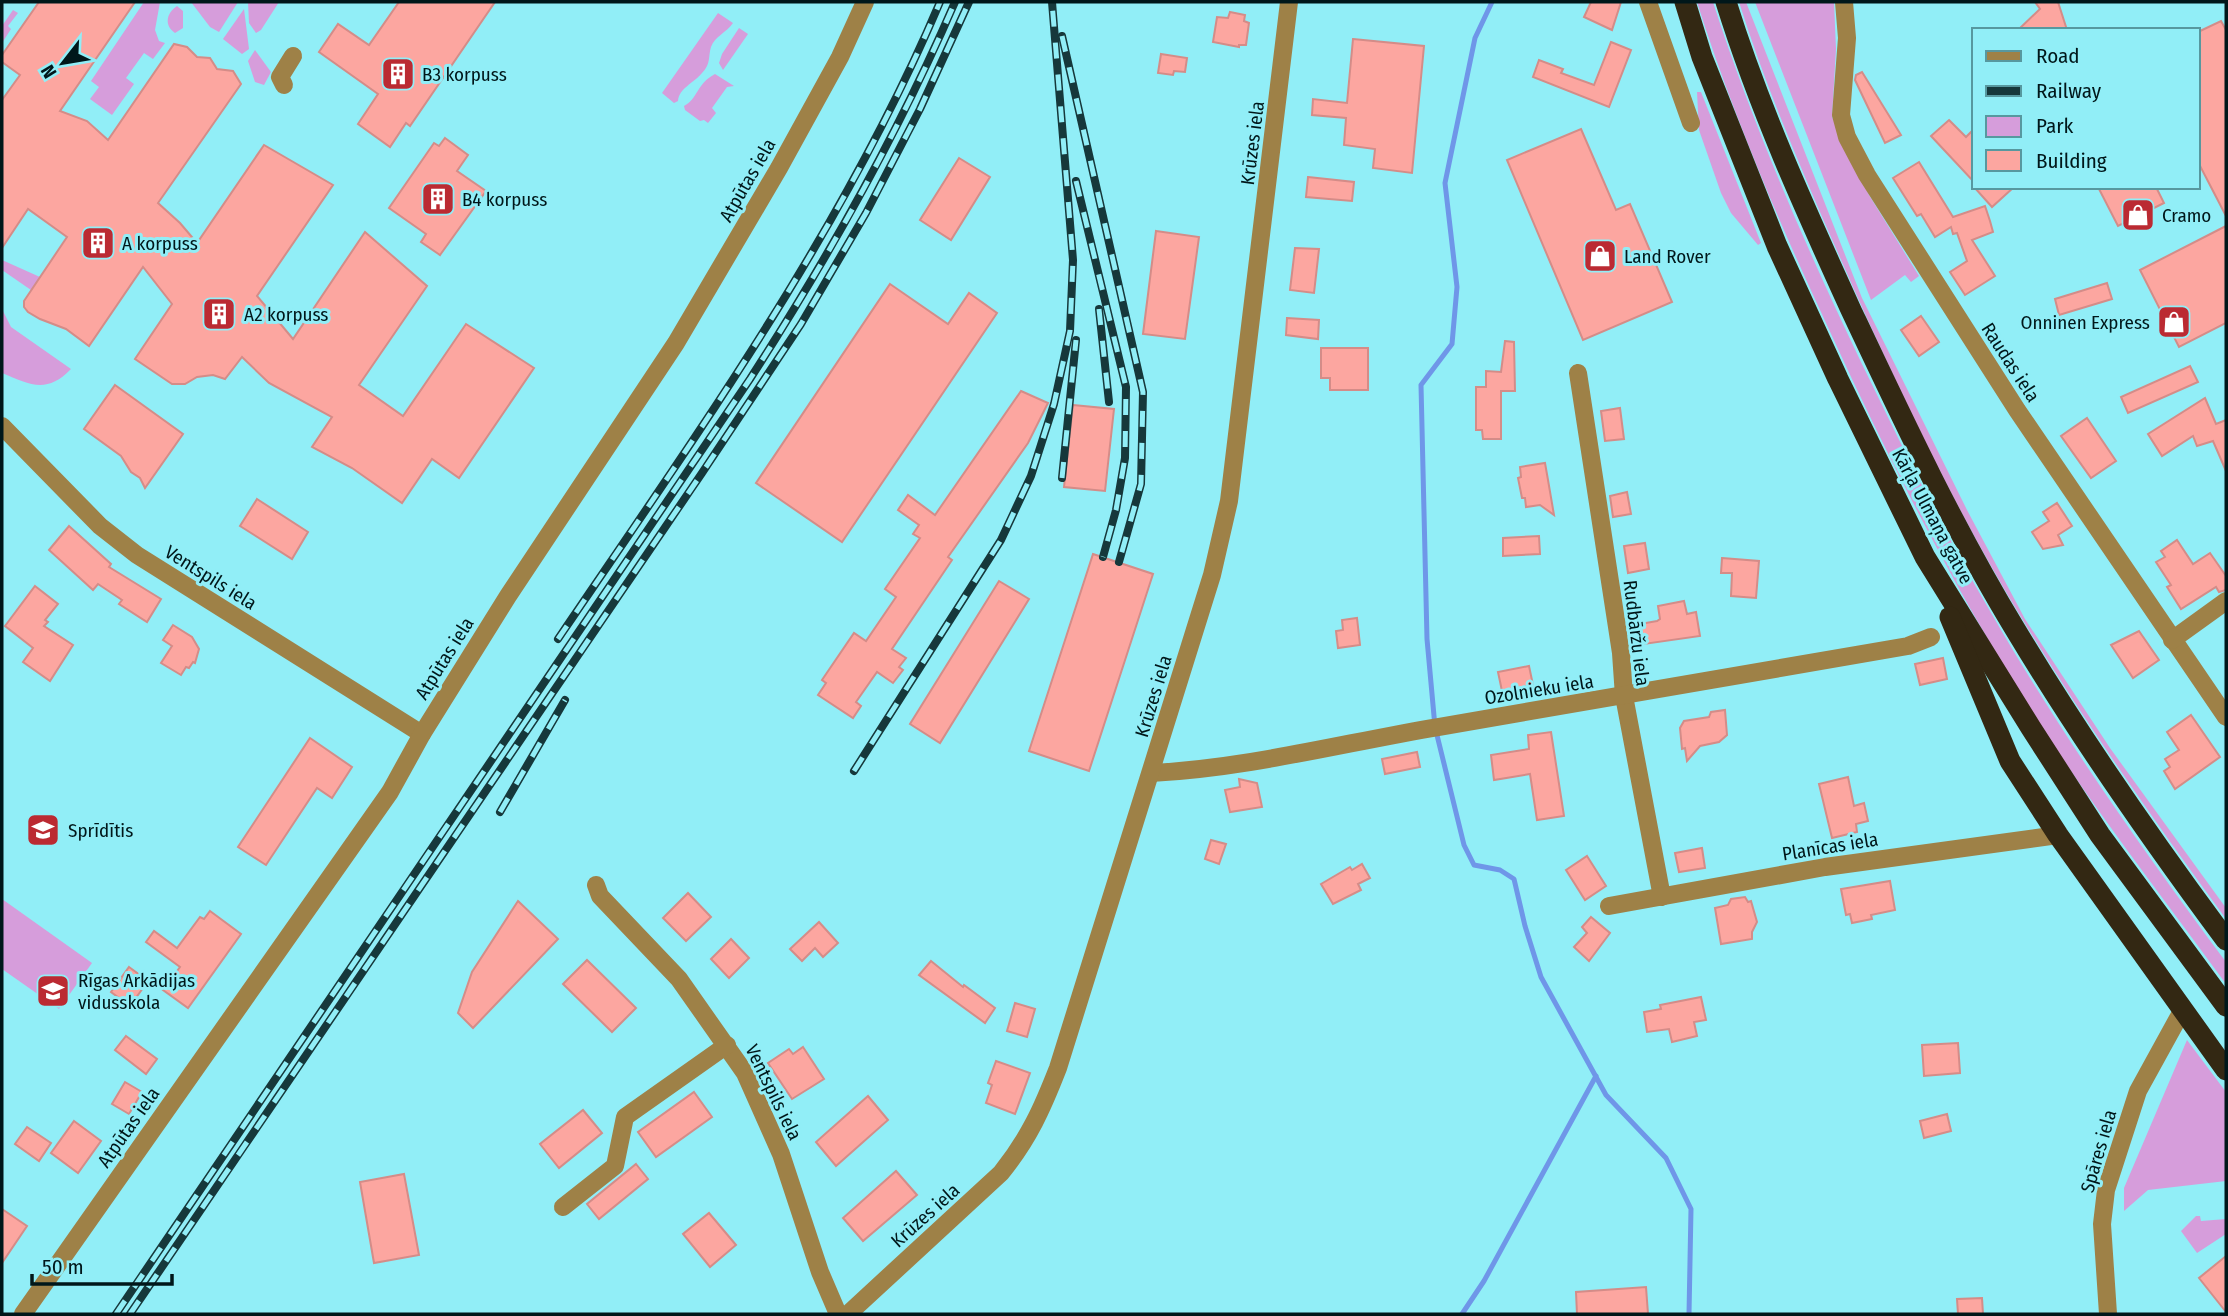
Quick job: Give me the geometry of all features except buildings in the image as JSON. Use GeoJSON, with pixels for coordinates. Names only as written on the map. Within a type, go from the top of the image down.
{"type":"FeatureCollection","features":[{"type":"Feature","properties":{"kind":"highway","name":"Kārļa Ulmaņa gatve"},"geometry":{"type":"LineString","coordinates":[[1685,2],[1702,57],[1777,246],[1925,557],[2100,835],[2226,1006]]}},
{"type":"Feature","properties":{"kind":"highway","name":"Kārļa Ulmaņa gatve"},"geometry":{"type":"LineString","coordinates":[[1726,2],[1741,50],[1815,232],[1900,415],[1950,514],[2014,627],[2080,734],[2158,848],[2226,940]]}},
{"type":"Feature","properties":{"kind":"highway"},"geometry":{"type":"LineString","coordinates":[[1925,557],[2010,761],[2058,835],[2226,1070]]}},
{"type":"Feature","properties":{"kind":"street","name":"Atpūtas iela"},"geometry":{"type":"LineString","coordinates":[[23,1314],[390,792],[422,734],[508,596],[676,343],[785,157],[840,57],[864,2]]}},
{"type":"Feature","properties":{"kind":"street","name":"Krūzes iela"},"geometry":{"type":"LineString","coordinates":[[848,1314],[1000,1173],[1019,1151],[1038,1118],[1062,1056],[1212,575],[1229,501],[1289,2]]}},
{"type":"Feature","properties":{"kind":"street"},"geometry":{"type":"LineString","coordinates":[[1648,2],[1691,123]]}},
{"type":"Feature","properties":{"kind":"street","name":"Raudas iela"},"geometry":{"type":"LineString","coordinates":[[1844,2],[1847,38],[1841,116],[1867,175],[1950,307],[2226,717]]}},
{"type":"Feature","properties":{"kind":"street"},"geometry":{"type":"LineString","coordinates":[[284,85],[280,77],[293,56]]}},
{"type":"Feature","properties":{"kind":"street","name":"Rudbāržu iela"},"geometry":{"type":"LineString","coordinates":[[1578,373],[1621,653],[1624,696],[1662,897]]}},
{"type":"Feature","properties":{"kind":"street","name":"Ventspils iela"},"geometry":{"type":"LineString","coordinates":[[5,436],[100,526],[137,555],[422,734]]}},
{"type":"Feature","properties":{"kind":"street"},"geometry":{"type":"LineString","coordinates":[[2172,640],[2226,601]]}},
{"type":"Feature","properties":{"kind":"street","name":"Ozolnieku iela"},"geometry":{"type":"LineString","coordinates":[[1151,773],[1182,772],[1343,746],[1797,663],[1908,646],[1931,636]]}},
{"type":"Feature","properties":{"kind":"street","name":"Planīcas iela"},"geometry":{"type":"LineString","coordinates":[[1609,906],[1837,865],[2058,835]]}},
{"type":"Feature","properties":{"kind":"street","name":"Ventspils iela"},"geometry":{"type":"LineString","coordinates":[[596,886],[600,896],[679,978],[745,1073],[781,1154],[820,1272],[838,1314]]}},
{"type":"Feature","properties":{"kind":"street","name":"Spāres iela"},"geometry":{"type":"LineString","coordinates":[[2108,1314],[2102,1224],[2106,1190],[2138,1091],[2182,1011]]}},
{"type":"Feature","properties":{"kind":"street"},"geometry":{"type":"LineString","coordinates":[[563,1207],[615,1166],[625,1117],[727,1045]]}},
{"type":"Feature","properties":{"kind":"green space"},"geometry":{"type":"Polygon","coordinates":[[[144,2],[160,2],[155,30],[159,41],[165,43],[153,59],[144,53],[126,78],[134,84],[112,115],[90,99],[99,87],[91,81],[144,2]]]}},
{"type":"Feature","properties":{"kind":"green space"},"geometry":{"type":"Polygon","coordinates":[[[191,2],[238,2],[219,32],[210,27],[191,2]]]}},
{"type":"Feature","properties":{"kind":"green space"},"geometry":{"type":"Polygon","coordinates":[[[248,2],[279,2],[261,30],[256,33],[249,23],[248,2]]]}},
{"type":"Feature","properties":{"kind":"green space"},"geometry":{"type":"Polygon","coordinates":[[[1697,2],[1713,2],[1745,94],[1800,229],[1861,362],[1956,550],[2073,746],[2226,962],[2226,984],[2107,822],[2039,723],[1982,629],[1929,533],[1855,386],[1776,212],[1726,87],[1697,2]]]}},
{"type":"Feature","properties":{"kind":"green space"},"geometry":{"type":"Polygon","coordinates":[[[1739,2],[1746,2],[1862,298],[1967,510],[2025,619],[2110,748],[2226,908],[2226,919],[2096,735],[2024,622],[1972,533],[1902,394],[1838,253],[1773,98],[1739,2]]]}},
{"type":"Feature","properties":{"kind":"green space"},"geometry":{"type":"Polygon","coordinates":[[[1755,2],[1834,2],[1836,49],[1832,117],[1869,195],[1919,276],[1911,282],[1905,275],[1871,300],[1755,2]]]}},
{"type":"Feature","properties":{"kind":"green space"},"geometry":{"type":"Polygon","coordinates":[[[177,6],[183,11],[183,28],[175,33],[169,27],[168,20],[170,12],[177,6]]]}},
{"type":"Feature","properties":{"kind":"green space"},"geometry":{"type":"Polygon","coordinates":[[[244,9],[249,49],[242,54],[223,39],[244,9]]]}},
{"type":"Feature","properties":{"kind":"green space"},"geometry":{"type":"Polygon","coordinates":[[[13,10],[18,13],[8,26],[11,29],[2,43],[2,26],[13,10]]]}},
{"type":"Feature","properties":{"kind":"green space"},"geometry":{"type":"Polygon","coordinates":[[[718,13],[733,23],[713,43],[705,70],[684,89],[674,103],[662,93],[718,13]]]}},
{"type":"Feature","properties":{"kind":"green space"},"geometry":{"type":"Polygon","coordinates":[[[739,28],[748,34],[723,70],[719,63],[722,54],[739,28]]]}},
{"type":"Feature","properties":{"kind":"green space"},"geometry":{"type":"Polygon","coordinates":[[[255,50],[271,72],[264,85],[255,82],[248,61],[255,50]]]}},
{"type":"Feature","properties":{"kind":"green space"},"geometry":{"type":"Polygon","coordinates":[[[715,74],[734,86],[727,87],[712,108],[716,113],[708,123],[700,121],[685,110],[684,106],[704,82],[715,74]]]}},
{"type":"Feature","properties":{"kind":"green space"},"geometry":{"type":"Polygon","coordinates":[[[1697,92],[1701,92],[1761,243],[1758,245],[1731,213],[1721,193],[1699,130],[1697,92]]]}},
{"type":"Feature","properties":{"kind":"green space"},"geometry":{"type":"Polygon","coordinates":[[[2,260],[40,277],[31,290],[2,270],[2,260]]]}},
{"type":"Feature","properties":{"kind":"green space"},"geometry":{"type":"Polygon","coordinates":[[[2,309],[11,327],[71,369],[54,382],[38,385],[2,373],[2,309]]]}},
{"type":"Feature","properties":{"kind":"green space"},"geometry":{"type":"Polygon","coordinates":[[[2,899],[92,963],[59,1009],[2,969],[2,899]]]}},
{"type":"Feature","properties":{"kind":"green space"},"geometry":{"type":"Polygon","coordinates":[[[2187,1040],[2226,1092],[2226,1181],[2148,1190],[2124,1211],[2124,1188],[2187,1040]]]}},
{"type":"Feature","properties":{"kind":"green space"},"geometry":{"type":"Polygon","coordinates":[[[2196,1216],[2200,1216],[2201,1221],[2226,1219],[2226,1234],[2197,1253],[2181,1231],[2196,1216]]]}},
{"type":"Feature","properties":{"kind":"waterway"},"geometry":{"type":"LineString","coordinates":[[1492,2],[1475,38],[1445,183],[1457,287],[1452,344],[1421,385],[1427,639],[1435,727],[1464,845],[1474,865],[1500,870],[1514,879],[1541,977],[1606,1095],[1666,1158],[1691,1209],[1689,1314]]}},
{"type":"Feature","properties":{"kind":"waterway"},"geometry":{"type":"LineString","coordinates":[[1462,1314],[1484,1281],[1596,1076]]}},
{"type":"Feature","properties":{"kind":"railway"},"geometry":{"type":"LineString","coordinates":[[558,639],[714,408],[813,250],[901,87],[940,2]]}},
{"type":"Feature","properties":{"kind":"railway"},"geometry":{"type":"LineString","coordinates":[[116,1314],[750,379],[807,288],[860,195],[910,100],[955,2]]}},
{"type":"Feature","properties":{"kind":"railway"},"geometry":{"type":"LineString","coordinates":[[130,1314],[801,324],[866,213],[920,109],[969,2]]}},
{"type":"Feature","properties":{"kind":"railway"},"geometry":{"type":"LineString","coordinates":[[854,771],[1001,540],[1031,476],[1054,404],[1070,331],[1073,260],[1052,2]]}},
{"type":"Feature","properties":{"kind":"railway"},"geometry":{"type":"LineString","coordinates":[[1062,36],[1143,392],[1141,484],[1119,562]]}},
{"type":"Feature","properties":{"kind":"railway"},"geometry":{"type":"LineString","coordinates":[[1076,181],[1126,387],[1125,458],[1116,510],[1103,557]]}},
{"type":"Feature","properties":{"kind":"railway"},"geometry":{"type":"LineString","coordinates":[[1099,309],[1109,402]]}},
{"type":"Feature","properties":{"kind":"railway"},"geometry":{"type":"LineString","coordinates":[[1062,478],[1076,340]]}},
{"type":"Feature","properties":{"kind":"railway"},"geometry":{"type":"LineString","coordinates":[[500,812],[565,700]]}},
{"type":"Feature","properties":{"kind":"place","name":"B3 korpuss"},"geometry":{"type":"Point","coordinates":[398,74]}},
{"type":"Feature","properties":{"kind":"place","name":"B4 korpuss"},"geometry":{"type":"Point","coordinates":[438,199]}},
{"type":"Feature","properties":{"kind":"place","name":"Cramo"},"geometry":{"type":"Point","coordinates":[2138,215]}},
{"type":"Feature","properties":{"kind":"place","name":"A korpuss"},"geometry":{"type":"Point","coordinates":[98,243]}},
{"type":"Feature","properties":{"kind":"place","name":"Land Rover"},"geometry":{"type":"Point","coordinates":[1600,256]}},
{"type":"Feature","properties":{"kind":"place","name":"A2 korpuss"},"geometry":{"type":"Point","coordinates":[219,314]}},
{"type":"Feature","properties":{"kind":"place","name":"Onninen Express"},"geometry":{"type":"Point","coordinates":[2174,322]}},
{"type":"Feature","properties":{"kind":"place","name":"Sprīdītis"},"geometry":{"type":"Point","coordinates":[43,830]}},
{"type":"Feature","properties":{"kind":"place","name":"Rīgas Arkādijas vidusskola"},"geometry":{"type":"Point","coordinates":[53,991]}}]}
